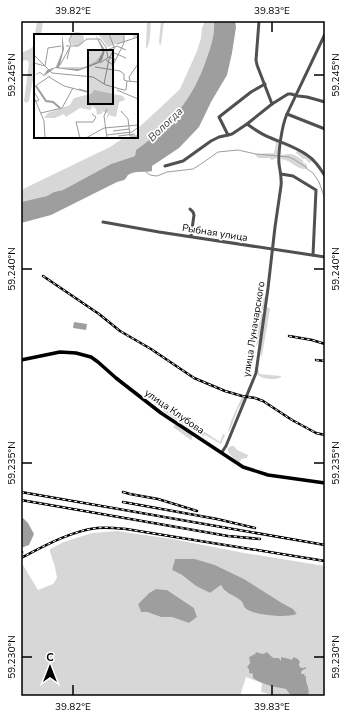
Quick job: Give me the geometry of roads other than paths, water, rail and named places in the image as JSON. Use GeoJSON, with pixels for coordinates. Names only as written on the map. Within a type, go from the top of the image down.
{"type":"FeatureCollection","features":[{"type":"Feature","properties":{"kind":"main road","name":"улица Клубова"},"geometry":{"type":"LineString","coordinates":[[21,360],[60,352],[76,353],[91,357],[161,413],[244,467],[275,476],[325,482]]}},
{"type":"Feature","properties":{"kind":"street"},"geometry":{"type":"LineString","coordinates":[[258,21],[256,60],[272,104]]}},
{"type":"Feature","properties":{"kind":"street","name":"улица Луначарского"},"geometry":{"type":"LineString","coordinates":[[222,452],[256,373],[280,190],[281,174],[279,154],[283,125],[325,34]]}},
{"type":"Feature","properties":{"kind":"street"},"geometry":{"type":"LineString","coordinates":[[228,135],[219,117],[251,92],[265,84]]}},
{"type":"Feature","properties":{"kind":"street"},"geometry":{"type":"LineString","coordinates":[[165,166],[179,163],[187,159],[211,141],[228,135],[247,124],[272,104],[288,94],[325,102]]}},
{"type":"Feature","properties":{"kind":"street"},"geometry":{"type":"LineString","coordinates":[[287,114],[325,129]]}},
{"type":"Feature","properties":{"kind":"street"},"geometry":{"type":"LineString","coordinates":[[247,124],[256,131],[290,145],[308,155],[318,165],[325,176]]}},
{"type":"Feature","properties":{"kind":"street"},"geometry":{"type":"LineString","coordinates":[[281,174],[293,176],[316,190],[313,255]]}},
{"type":"Feature","properties":{"kind":"street"},"geometry":{"type":"LineString","coordinates":[[190,209],[194,215],[191,236]]}},
{"type":"Feature","properties":{"kind":"street","name":"Рыбная улица"},"geometry":{"type":"LineString","coordinates":[[104,222],[159,232],[325,257]]}},
{"type":"Feature","properties":{"kind":"waterway"},"geometry":{"type":"LineString","coordinates":[[146,172],[150,175],[157,176],[167,172],[193,169],[218,152],[238,150],[256,154],[289,157],[313,173],[319,182],[325,199]]}},
{"type":"Feature","properties":{"kind":"railway"},"geometry":{"type":"LineString","coordinates":[[43,276],[99,314],[120,331],[151,349],[194,378],[225,391],[263,401],[292,420],[316,433],[325,435]]}},
{"type":"Feature","properties":{"kind":"railway"},"geometry":{"type":"LineString","coordinates":[[289,336],[325,344]]}},
{"type":"Feature","properties":{"kind":"railway"},"geometry":{"type":"LineString","coordinates":[[316,360],[325,361]]}},
{"type":"Feature","properties":{"kind":"railway"},"geometry":{"type":"LineString","coordinates":[[21,492],[325,545]]}},
{"type":"Feature","properties":{"kind":"railway"},"geometry":{"type":"LineString","coordinates":[[123,492],[158,499],[197,511]]}},
{"type":"Feature","properties":{"kind":"railway"},"geometry":{"type":"LineString","coordinates":[[21,500],[228,536],[260,539]]}},
{"type":"Feature","properties":{"kind":"railway"},"geometry":{"type":"LineString","coordinates":[[123,502],[217,519],[255,528]]}},
{"type":"Feature","properties":{"kind":"railway"},"geometry":{"type":"LineString","coordinates":[[21,558],[48,544],[77,532],[97,528],[107,528],[126,529],[325,561]]}},
{"type":"Feature","properties":{"kind":"water label","name":"Вологда"},"geometry":{"type":"Point","coordinates":[165,124]}}]}
